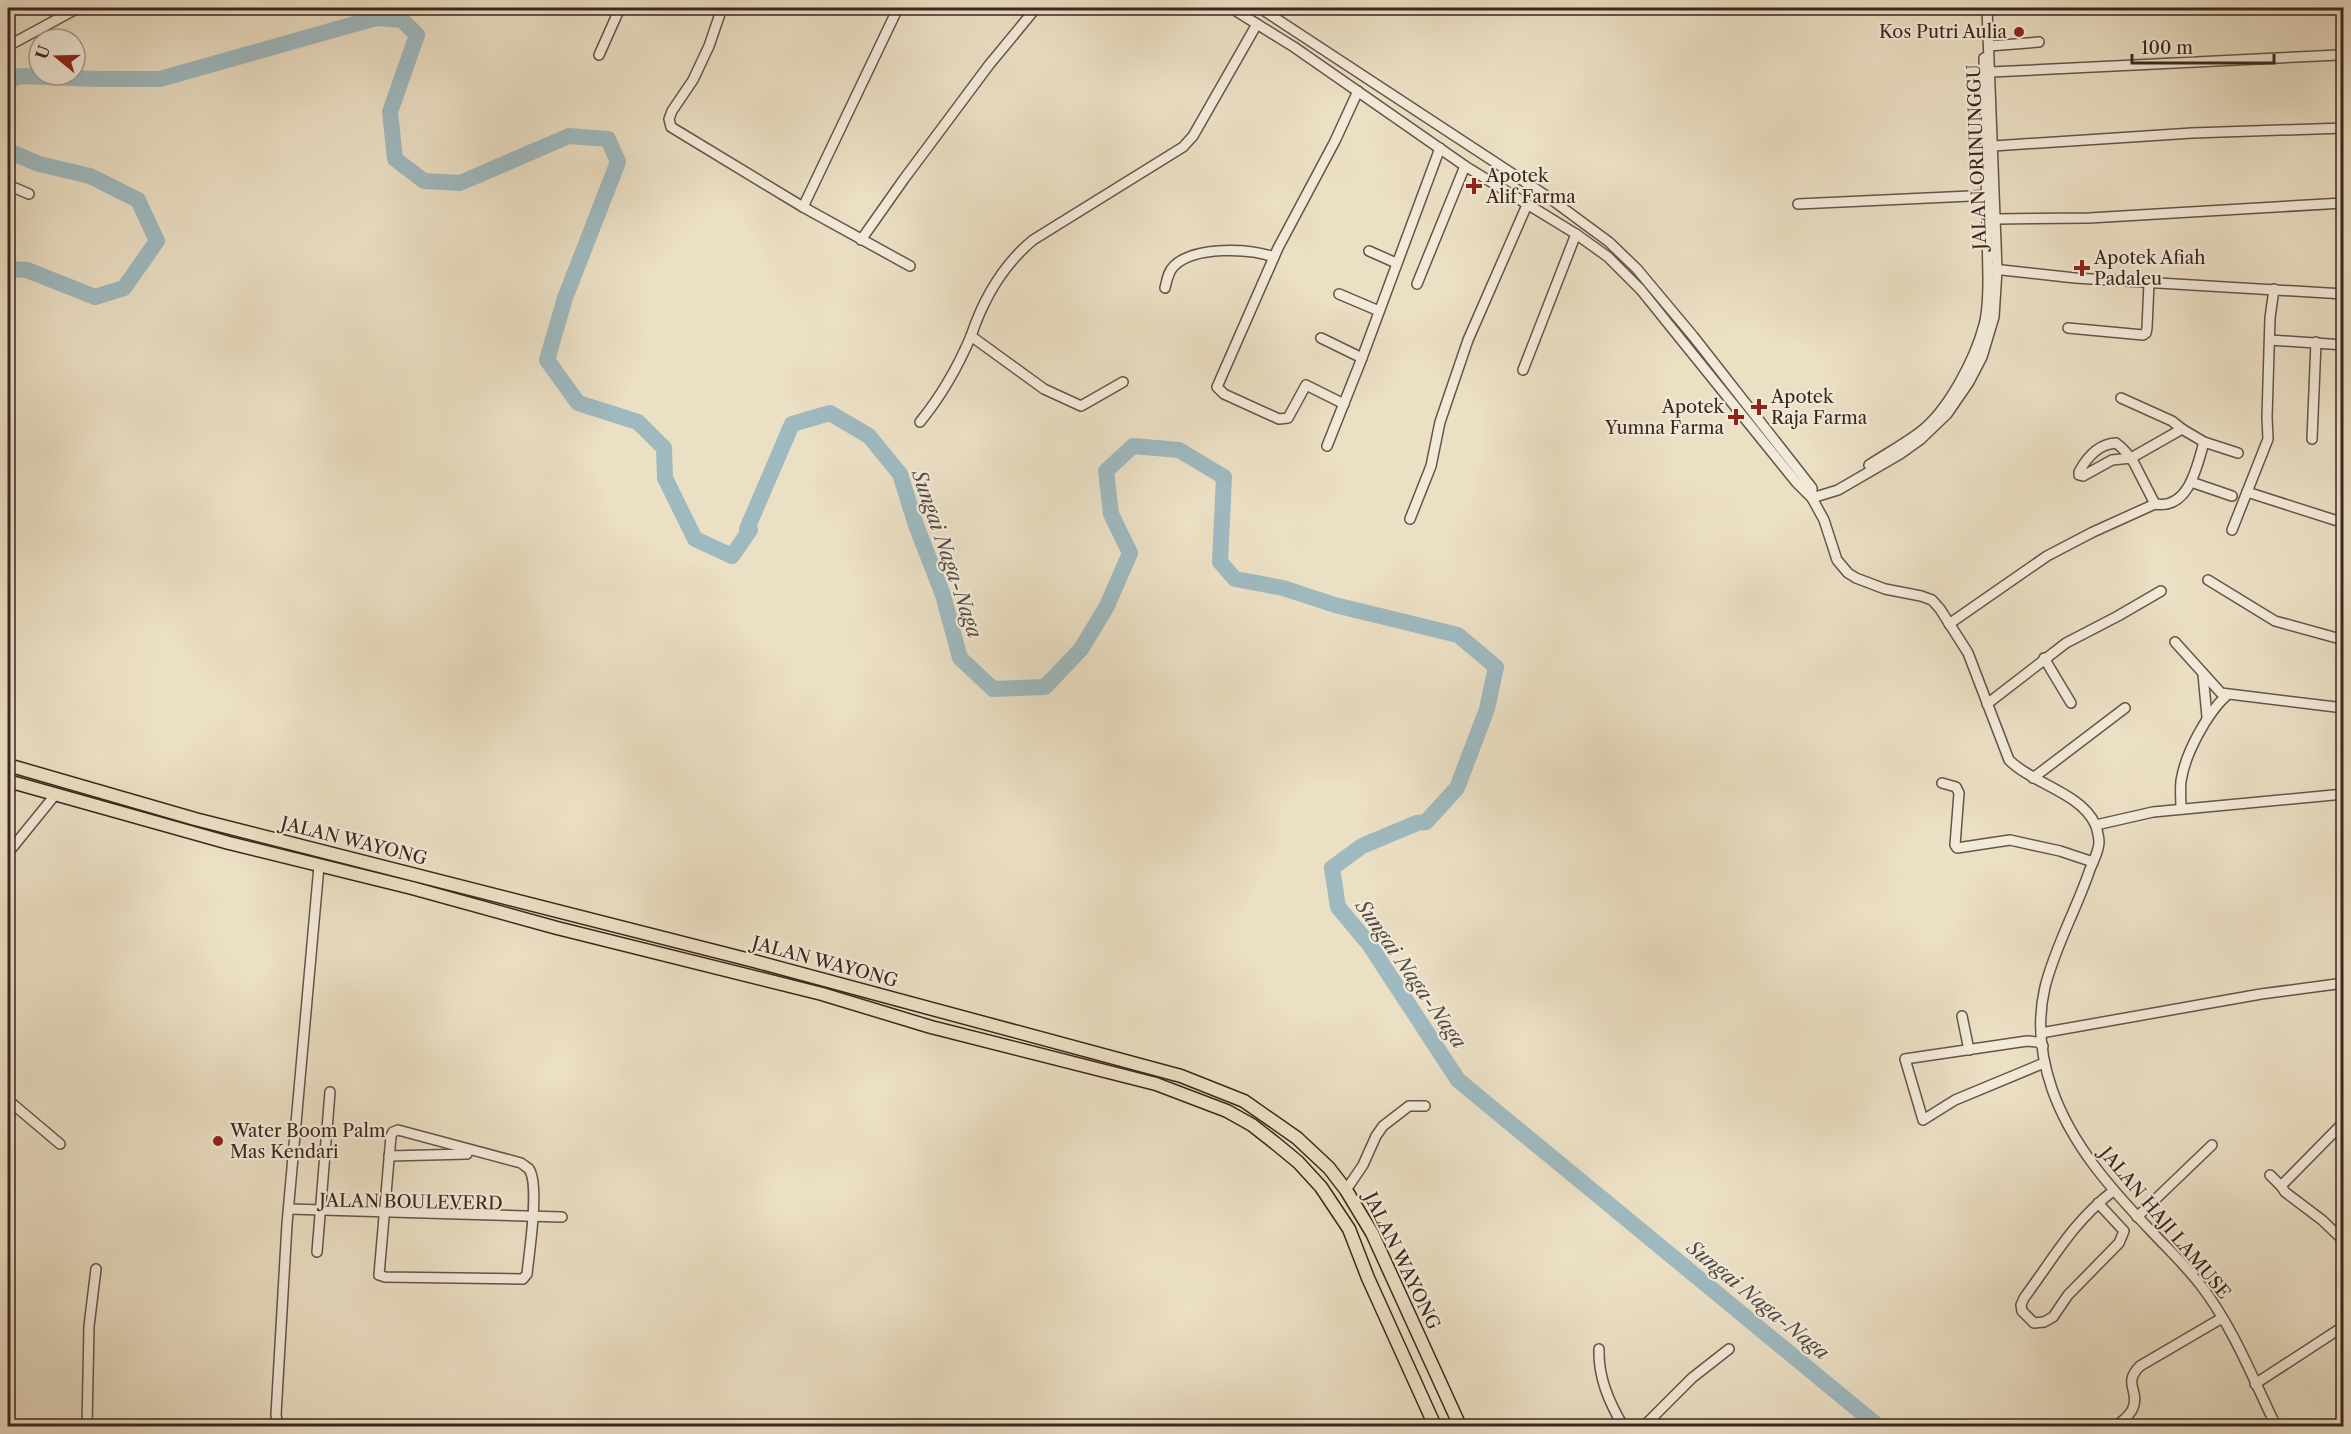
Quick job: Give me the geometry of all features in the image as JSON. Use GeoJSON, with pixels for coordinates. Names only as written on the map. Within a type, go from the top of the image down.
{"type":"FeatureCollection","features":[{"type":"Feature","properties":{"kind":"main road","name":"JALAN WAYONG"},"geometry":{"type":"LineString","coordinates":[[8,765],[195,819],[754,961],[1181,1076],[1244,1101],[1297,1138],[1329,1168],[1346,1190],[1372,1233],[1460,1426]]}},
{"type":"Feature","properties":{"kind":"main road","name":"JALAN WAYONG"},"geometry":{"type":"LineString","coordinates":[[8,781],[319,866],[822,994],[931,1027],[1156,1084],[1227,1111],[1252,1125],[1275,1143],[1298,1162],[1321,1187],[1348,1229],[1435,1426]]}},
{"type":"Feature","properties":{"kind":"street"},"geometry":{"type":"LineString","coordinates":[[8,46],[78,8]]}},
{"type":"Feature","properties":{"kind":"street"},"geometry":{"type":"LineString","coordinates":[[599,55],[620,8]]}},
{"type":"Feature","properties":{"kind":"street"},"geometry":{"type":"LineString","coordinates":[[722,8],[709,46],[693,80],[672,111],[669,119],[671,128],[803,207],[910,266]]}},
{"type":"Feature","properties":{"kind":"street"},"geometry":{"type":"LineString","coordinates":[[803,207],[898,8]]}},
{"type":"Feature","properties":{"kind":"street"},"geometry":{"type":"LineString","coordinates":[[861,240],[960,103],[1036,8]]}},
{"type":"Feature","properties":{"kind":"street"},"geometry":{"type":"LineString","coordinates":[[1231,8],[1358,90],[1466,166],[1576,234],[1608,257],[1641,290],[1796,482],[1812,498],[1824,520],[1837,560],[1848,573],[1885,589],[1932,600],[1968,653],[2009,760],[2019,770],[2069,797],[2096,825],[2134,815],[2181,809],[2343,794]]}},
{"type":"Feature","properties":{"kind":"street"},"geometry":{"type":"LineString","coordinates":[[1260,8],[1548,197],[1609,242],[1637,269],[1693,336],[1812,488],[1812,498]]}},
{"type":"Feature","properties":{"kind":"street","name":"JALAN ORINUNGGU"},"geometry":{"type":"LineString","coordinates":[[1986,8],[1992,269]]}},
{"type":"Feature","properties":{"kind":"street"},"geometry":{"type":"LineString","coordinates":[[920,422],[943,393],[958,367],[978,315],[994,286],[1019,252],[1033,240],[1183,147],[1193,136],[1257,24]]}},
{"type":"Feature","properties":{"kind":"street","name":"JALAN ORINUNGGU"},"geometry":{"type":"LineString","coordinates":[[1812,498],[1921,431],[1956,387],[1980,338],[1988,300],[1996,219],[1991,195],[1993,146],[1991,72],[1986,31]]}},
{"type":"Feature","properties":{"kind":"street"},"geometry":{"type":"LineString","coordinates":[[1294,47],[1302,35]]}},
{"type":"Feature","properties":{"kind":"street"},"geometry":{"type":"LineString","coordinates":[[1989,46],[2039,42]]}},
{"type":"Feature","properties":{"kind":"street"},"geometry":{"type":"LineString","coordinates":[[1991,72],[2338,55]]}},
{"type":"Feature","properties":{"kind":"street"},"geometry":{"type":"LineString","coordinates":[[1372,101],[1381,87]]}},
{"type":"Feature","properties":{"kind":"street"},"geometry":{"type":"LineString","coordinates":[[1344,404],[1306,385],[1288,418],[1279,419],[1224,394],[1217,387],[1274,257],[1335,141],[1358,90]]}},
{"type":"Feature","properties":{"kind":"street"},"geometry":{"type":"LineString","coordinates":[[1993,146],[2192,133],[2343,128]]}},
{"type":"Feature","properties":{"kind":"street"},"geometry":{"type":"LineString","coordinates":[[1327,446],[1440,148]]}},
{"type":"Feature","properties":{"kind":"street"},"geometry":{"type":"LineString","coordinates":[[1417,284],[1466,166]]}},
{"type":"Feature","properties":{"kind":"street"},"geometry":{"type":"LineString","coordinates":[[8,185],[29,194]]}},
{"type":"Feature","properties":{"kind":"street"},"geometry":{"type":"LineString","coordinates":[[1798,204],[1991,195]]}},
{"type":"Feature","properties":{"kind":"street"},"geometry":{"type":"LineString","coordinates":[[1996,219],[2089,218],[2343,203]]}},
{"type":"Feature","properties":{"kind":"street"},"geometry":{"type":"LineString","coordinates":[[1410,519],[1431,466],[1440,422],[1468,340],[1527,205]]}},
{"type":"Feature","properties":{"kind":"street"},"geometry":{"type":"LineString","coordinates":[[1523,370],[1576,234]]}},
{"type":"Feature","properties":{"kind":"street"},"geometry":{"type":"LineString","coordinates":[[1165,288],[1168,274],[1174,266],[1187,257],[1209,251],[1232,251],[1274,257]]}},
{"type":"Feature","properties":{"kind":"street"},"geometry":{"type":"LineString","coordinates":[[1368,251],[1396,263]]}},
{"type":"Feature","properties":{"kind":"street","name":"JALAN ORINUNGGU"},"geometry":{"type":"LineString","coordinates":[[1992,269],[2149,283],[2343,294]]}},
{"type":"Feature","properties":{"kind":"street"},"geometry":{"type":"LineString","coordinates":[[2068,328],[2143,335],[2147,328],[2149,283]]}},
{"type":"Feature","properties":{"kind":"street"},"geometry":{"type":"LineString","coordinates":[[2232,530],[2268,439],[2266,417],[2274,289]]}},
{"type":"Feature","properties":{"kind":"street"},"geometry":{"type":"LineString","coordinates":[[1339,294],[1379,311]]}},
{"type":"Feature","properties":{"kind":"street"},"geometry":{"type":"LineString","coordinates":[[971,336],[1044,389],[1075,405],[1081,406],[1089,403],[1123,382]]}},
{"type":"Feature","properties":{"kind":"street"},"geometry":{"type":"LineString","coordinates":[[1321,338],[1362,358]]}},
{"type":"Feature","properties":{"kind":"street"},"geometry":{"type":"LineString","coordinates":[[2270,340],[2343,345]]}},
{"type":"Feature","properties":{"kind":"street"},"geometry":{"type":"LineString","coordinates":[[2312,439],[2316,342]]}},
{"type":"Feature","properties":{"kind":"street"},"geometry":{"type":"LineString","coordinates":[[2121,398],[2172,421],[2204,442],[2238,453]]}},
{"type":"Feature","properties":{"kind":"street"},"geometry":{"type":"LineString","coordinates":[[2155,504],[2131,458],[2116,443],[2102,445],[2080,469],[2079,476],[2087,475],[2112,460],[2131,458],[2182,429]]}},
{"type":"Feature","properties":{"kind":"street"},"geometry":{"type":"LineString","coordinates":[[1949,624],[2047,556],[2101,528],[2155,504],[2164,505],[2176,500],[2191,482],[2204,442]]}},
{"type":"Feature","properties":{"kind":"street"},"geometry":{"type":"LineString","coordinates":[[2191,482],[2232,496]]}},
{"type":"Feature","properties":{"kind":"street"},"geometry":{"type":"LineString","coordinates":[[2247,492],[2343,523]]}},
{"type":"Feature","properties":{"kind":"street"},"geometry":{"type":"LineString","coordinates":[[2208,580],[2275,621],[2343,640]]}},
{"type":"Feature","properties":{"kind":"street"},"geometry":{"type":"LineString","coordinates":[[1987,704],[2066,643],[2161,591]]}},
{"type":"Feature","properties":{"kind":"street"},"geometry":{"type":"LineString","coordinates":[[2175,642],[2217,691],[2227,695],[2258,696],[2343,708]]}},
{"type":"Feature","properties":{"kind":"street"},"geometry":{"type":"LineString","coordinates":[[2044,658],[2071,703]]}},
{"type":"Feature","properties":{"kind":"street"},"geometry":{"type":"LineString","coordinates":[[2202,674],[2207,717]]}},
{"type":"Feature","properties":{"kind":"street"},"geometry":{"type":"LineString","coordinates":[[2181,809],[2183,774],[2187,760],[2207,717],[2227,695]]}},
{"type":"Feature","properties":{"kind":"street"},"geometry":{"type":"LineString","coordinates":[[2033,778],[2125,708]]}},
{"type":"Feature","properties":{"kind":"street"},"geometry":{"type":"LineString","coordinates":[[1942,783],[1956,787],[1959,793],[1955,845],[1957,848],[2010,840],[2060,851],[2093,862]]}},
{"type":"Feature","properties":{"kind":"street"},"geometry":{"type":"LineString","coordinates":[[8,853],[55,795]]}},
{"type":"Feature","properties":{"kind":"street","name":"JALAN HAJI LAMUSE"},"geometry":{"type":"LineString","coordinates":[[2096,825],[2099,842],[2051,968],[2042,1005],[2041,1033],[2044,1063],[2066,1123],[2088,1158],[2113,1191],[2202,1286],[2222,1318],[2276,1426]]}},
{"type":"Feature","properties":{"kind":"street"},"geometry":{"type":"LineString","coordinates":[[278,1426],[276,1415],[289,1213],[319,866]]}},
{"type":"Feature","properties":{"kind":"street"},"geometry":{"type":"LineString","coordinates":[[2041,1033],[2261,994],[2343,982]]}},
{"type":"Feature","properties":{"kind":"street"},"geometry":{"type":"LineString","coordinates":[[1962,1016],[1969,1050]]}},
{"type":"Feature","properties":{"kind":"street"},"geometry":{"type":"LineString","coordinates":[[2043,1046],[2026,1041],[1905,1059],[1923,1120],[1973,1092],[2044,1063]]}},
{"type":"Feature","properties":{"kind":"street"},"geometry":{"type":"LineString","coordinates":[[317,1252],[330,1092]]}},
{"type":"Feature","properties":{"kind":"street"},"geometry":{"type":"LineString","coordinates":[[8,1100],[60,1144]]}},
{"type":"Feature","properties":{"kind":"street"},"geometry":{"type":"LineString","coordinates":[[1346,1190],[1363,1165],[1383,1126],[1409,1106],[1425,1106]]}},
{"type":"Feature","properties":{"kind":"street"},"geometry":{"type":"LineString","coordinates":[[2281,1186],[2343,1122]]}},
{"type":"Feature","properties":{"kind":"street"},"geometry":{"type":"LineString","coordinates":[[398,1130],[521,1163],[529,1169],[534,1186],[533,1218],[527,1274],[523,1279],[507,1281],[382,1276],[378,1272],[389,1156],[391,1136],[398,1130]]}},
{"type":"Feature","properties":{"kind":"street"},"geometry":{"type":"LineString","coordinates":[[2137,1216],[2212,1145]]}},
{"type":"Feature","properties":{"kind":"street"},"geometry":{"type":"LineString","coordinates":[[389,1156],[477,1153]]}},
{"type":"Feature","properties":{"kind":"street"},"geometry":{"type":"LineString","coordinates":[[2270,1175],[2285,1192],[2322,1220],[2343,1241]]}},
{"type":"Feature","properties":{"kind":"street"},"geometry":{"type":"LineString","coordinates":[[2098,1203],[2124,1231],[2123,1236],[2091,1274],[2062,1302],[2053,1317],[2039,1324],[2034,1323],[2022,1311],[2021,1305],[2024,1298],[2069,1233],[2098,1203],[2113,1191]]}},
{"type":"Feature","properties":{"kind":"street","name":"JALAN BOULEVERD"},"geometry":{"type":"LineString","coordinates":[[289,1213],[562,1217]]}},
{"type":"Feature","properties":{"kind":"street"},"geometry":{"type":"LineString","coordinates":[[87,1426],[89,1326],[96,1269]]}},
{"type":"Feature","properties":{"kind":"street"},"geometry":{"type":"LineString","coordinates":[[2116,1426],[2133,1408],[2135,1401],[2131,1382],[2135,1371],[2222,1318]]}},
{"type":"Feature","properties":{"kind":"street"},"geometry":{"type":"LineString","coordinates":[[2255,1384],[2343,1326]]}},
{"type":"Feature","properties":{"kind":"street"},"geometry":{"type":"LineString","coordinates":[[1599,1349],[1599,1365],[1603,1382],[1623,1426]]}},
{"type":"Feature","properties":{"kind":"street"},"geometry":{"type":"LineString","coordinates":[[1644,1426],[1692,1378],[1729,1349]]}},
{"type":"Feature","properties":{"kind":"street"},"geometry":{"type":"LineString","coordinates":[[271,1426],[276,1415]]}},
{"type":"Feature","properties":{"kind":"waterway","name":"Sungai Naga-Naga"},"geometry":{"type":"LineString","coordinates":[[8,81],[20,76],[160,79],[376,18],[402,20],[417,35],[390,112],[395,159],[424,181],[460,183],[569,136],[608,139],[618,162],[565,298],[547,360],[578,403],[638,422],[664,448],[665,478],[695,539],[732,556],[750,530],[747,529],[792,424],[830,413],[869,436],[900,474],[916,525],[943,595],[960,658],[993,689],[1045,687],[1081,649],[1107,606],[1130,553],[1111,514],[1106,471],[1133,446],[1179,450],[1224,477],[1220,562],[1235,579],[1283,588],[1335,605],[1458,635],[1496,667],[1487,709],[1457,788],[1426,822],[1417,823],[1362,846],[1332,868],[1338,907],[1369,944],[1458,1080],[1878,1426]]}},
{"type":"Feature","properties":{"kind":"waterway","name":"Sungai Naga-Naga"},"geometry":{"type":"LineString","coordinates":[[8,151],[39,164],[90,176],[138,200],[157,241],[124,288],[95,297],[27,270],[8,269]]}},
{"type":"Feature","properties":{"kind":"place","name":"Kos Putri Aulia"},"geometry":{"type":"Point","coordinates":[2019,32]}},
{"type":"Feature","properties":{"kind":"place","name":"Apotek Alif Farma"},"geometry":{"type":"Point","coordinates":[1474,186]}},
{"type":"Feature","properties":{"kind":"place","name":"Apotek Afiah Padaleu"},"geometry":{"type":"Point","coordinates":[2082,268]}},
{"type":"Feature","properties":{"kind":"place","name":"Apotek Raja Farma"},"geometry":{"type":"Point","coordinates":[1759,407]}},
{"type":"Feature","properties":{"kind":"place","name":"Apotek Yumna Farma"},"geometry":{"type":"Point","coordinates":[1736,417]}},
{"type":"Feature","properties":{"kind":"place","name":"Water Boom Palm Mas Kendari"},"geometry":{"type":"Point","coordinates":[218,1141]}}]}
